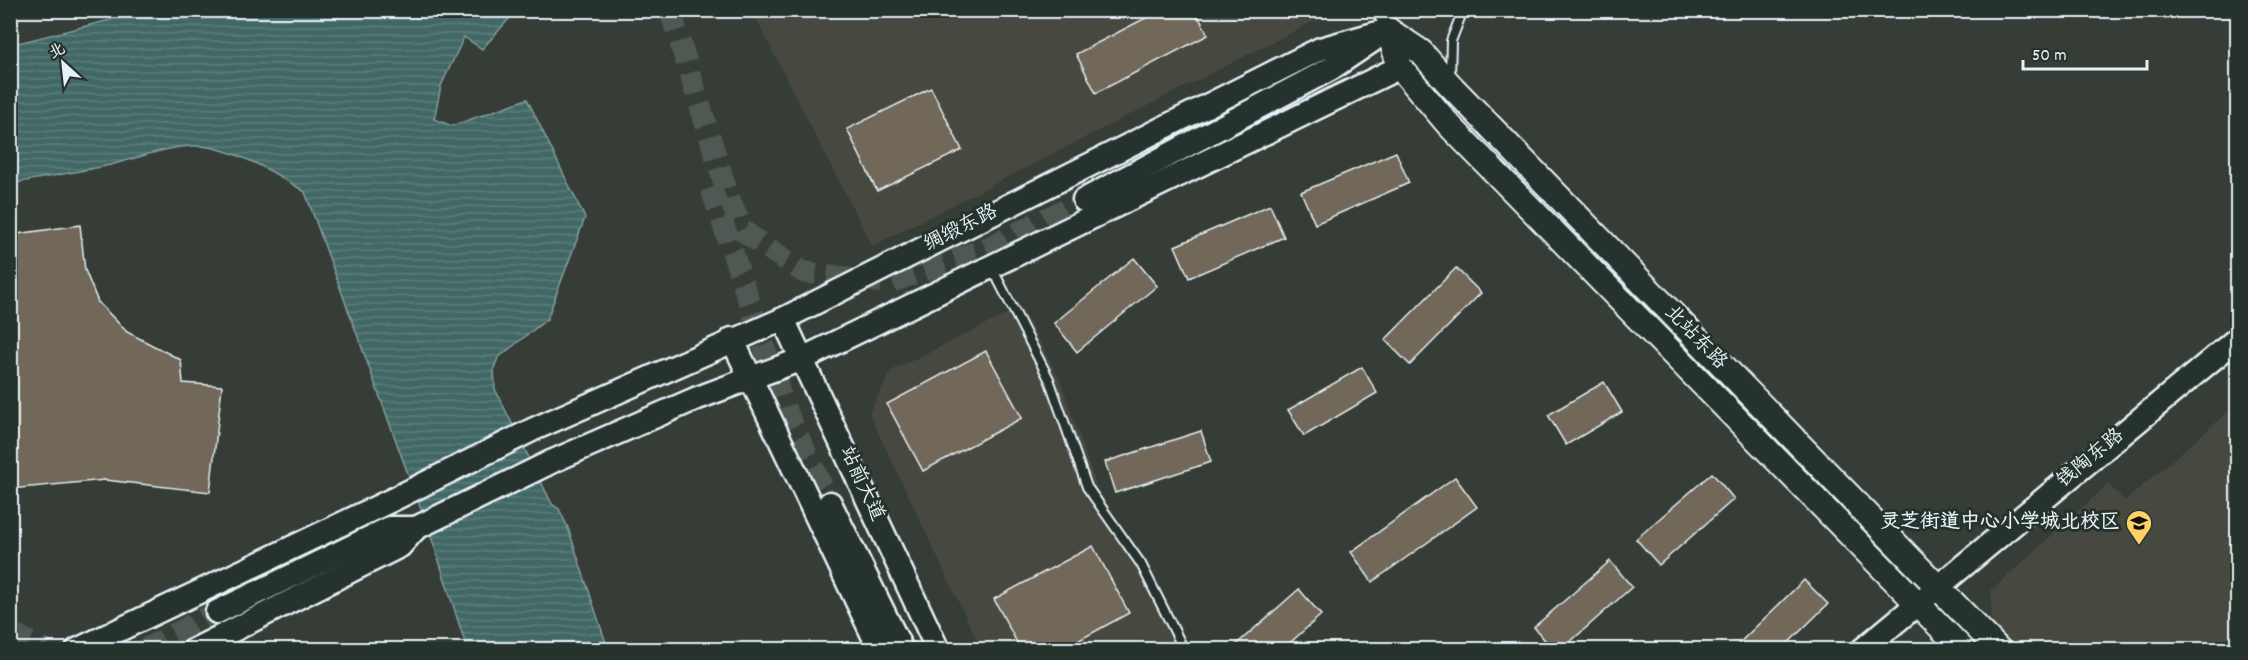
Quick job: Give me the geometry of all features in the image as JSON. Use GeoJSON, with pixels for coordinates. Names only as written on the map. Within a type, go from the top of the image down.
{"type":"FeatureCollection","features":[{"type":"Feature","properties":{"kind":"main road","name":"北站东路"},"geometry":{"type":"LineString","coordinates":[[1382,20],[1421,52],[1450,85],[1999,650]]}},
{"type":"Feature","properties":{"kind":"main road","name":"北站东路"},"geometry":{"type":"LineString","coordinates":[[1382,20],[1401,67],[1448,124],[1963,650]]}},
{"type":"Feature","properties":{"kind":"main road"},"geometry":{"type":"LineString","coordinates":[[1084,200],[1332,68],[1382,20]]}},
{"type":"Feature","properties":{"kind":"main road","name":"绸缎东路"},"geometry":{"type":"LineString","coordinates":[[76,650],[396,498],[534,429],[732,339],[783,319],[1382,20]]}},
{"type":"Feature","properties":{"kind":"main road"},"geometry":{"type":"LineString","coordinates":[[194,650],[400,546],[416,528],[553,461],[695,399],[802,359],[1401,67]]}},
{"type":"Feature","properties":{"kind":"main road","name":"站前大道"},"geometry":{"type":"LineString","coordinates":[[783,319],[938,650]]}},
{"type":"Feature","properties":{"kind":"main road","name":"钱陶东路"},"geometry":{"type":"LineString","coordinates":[[1862,650],[2238,338]]}},
{"type":"Feature","properties":{"kind":"main road"},"geometry":{"type":"LineString","coordinates":[[732,339],[880,650]]}},
{"type":"Feature","properties":{"kind":"main road"},"geometry":{"type":"LineString","coordinates":[[830,503],[902,650]]}},
{"type":"Feature","properties":{"kind":"main road"},"geometry":{"type":"LineString","coordinates":[[217,612],[390,528],[416,528]]}},
{"type":"Feature","properties":{"kind":"lane"},"geometry":{"type":"LineString","coordinates":[[1450,85],[1451,41],[1463,10]]}},
{"type":"Feature","properties":{"kind":"lane"},"geometry":{"type":"LineString","coordinates":[[991,267],[1049,379],[1087,487],[1141,564],[1184,650]]}},
{"type":"Feature","properties":{"kind":"shaded area"},"geometry":{"type":"Polygon","coordinates":[[[1316,10],[1320,18],[872,246],[752,11],[1316,10]]]}},
{"type":"Feature","properties":{"kind":"shaded area"},"geometry":{"type":"Polygon","coordinates":[[[1021,307],[1061,382],[1098,491],[1144,557],[1192,649],[981,649],[869,413],[891,371],[1021,307]]]}},
{"type":"Feature","properties":{"kind":"shaded area","name":"灵芝街道中心小学城北校区"},"geometry":{"type":"Polygon","coordinates":[[[2237,404],[2237,649],[2012,649],[1992,629],[1991,591],[2108,484],[2125,501],[2237,404]]]}},
{"type":"Feature","properties":{"kind":"water"},"geometry":{"type":"Polygon","coordinates":[[[146,11],[516,11],[482,49],[464,37],[441,86],[434,119],[452,126],[527,99],[585,218],[547,319],[498,358],[494,368],[495,389],[552,504],[559,509],[568,528],[608,649],[467,649],[434,545],[305,192],[250,161],[226,151],[201,146],[162,150],[110,165],[11,184],[10,45],[146,11]]]}},
{"type":"Feature","properties":{"kind":"building"},"geometry":{"type":"Polygon","coordinates":[[[1161,10],[1195,10],[1208,35],[1096,93],[1076,54],[1161,10]]]}},
{"type":"Feature","properties":{"kind":"building"},"geometry":{"type":"Polygon","coordinates":[[[931,88],[962,150],[877,191],[847,129],[931,88]]]}},
{"type":"Feature","properties":{"kind":"building"},"geometry":{"type":"Polygon","coordinates":[[[1396,152],[1409,183],[1315,224],[1301,192],[1396,152]]]}},
{"type":"Feature","properties":{"kind":"building"},"geometry":{"type":"Polygon","coordinates":[[[1270,205],[1284,237],[1189,278],[1175,246],[1270,205]]]}},
{"type":"Feature","properties":{"kind":"building"},"geometry":{"type":"Polygon","coordinates":[[[80,225],[85,270],[98,302],[127,332],[181,360],[183,383],[222,386],[210,492],[105,480],[10,489],[10,235],[80,225]]]}},
{"type":"Feature","properties":{"kind":"building"},"geometry":{"type":"Polygon","coordinates":[[[1134,258],[1157,286],[1077,352],[1054,323],[1134,258]]]}},
{"type":"Feature","properties":{"kind":"building"},"geometry":{"type":"Polygon","coordinates":[[[1456,268],[1481,293],[1410,365],[1385,340],[1456,268]]]}},
{"type":"Feature","properties":{"kind":"building"},"geometry":{"type":"Polygon","coordinates":[[[986,351],[1022,418],[923,471],[887,404],[986,351]]]}},
{"type":"Feature","properties":{"kind":"building"},"geometry":{"type":"Polygon","coordinates":[[[1362,367],[1377,393],[1304,436],[1288,410],[1362,367]]]}},
{"type":"Feature","properties":{"kind":"building"},"geometry":{"type":"Polygon","coordinates":[[[1604,382],[1622,412],[1566,445],[1548,415],[1604,382]]]}},
{"type":"Feature","properties":{"kind":"building"},"geometry":{"type":"Polygon","coordinates":[[[1201,431],[1211,462],[1115,493],[1105,462],[1201,431]]]}},
{"type":"Feature","properties":{"kind":"building"},"geometry":{"type":"Polygon","coordinates":[[[1712,473],[1734,499],[1659,565],[1636,539],[1712,473]]]}},
{"type":"Feature","properties":{"kind":"building"},"geometry":{"type":"Polygon","coordinates":[[[1455,477],[1477,507],[1372,582],[1351,552],[1455,477]]]}},
{"type":"Feature","properties":{"kind":"building"},"geometry":{"type":"Polygon","coordinates":[[[1093,546],[1129,613],[1061,650],[1021,650],[994,599],[1093,546]]]}},
{"type":"Feature","properties":{"kind":"building"},"geometry":{"type":"Polygon","coordinates":[[[1610,561],[1632,587],[1561,650],[1553,650],[1534,627],[1610,561]]]}},
{"type":"Feature","properties":{"kind":"building"},"geometry":{"type":"Polygon","coordinates":[[[1804,580],[1828,604],[1781,650],[1732,650],[1804,580]]]}},
{"type":"Feature","properties":{"kind":"building"},"geometry":{"type":"Polygon","coordinates":[[[1299,589],[1321,615],[1282,650],[1230,650],[1299,589]]]}},
{"type":"Feature","properties":{"kind":"tunnel"},"geometry":{"type":"LineString","coordinates":[[670,10],[729,198],[743,231],[803,272],[888,283],[985,249],[1084,200]]}},
{"type":"Feature","properties":{"kind":"tunnel"},"geometry":{"type":"LineString","coordinates":[[711,188],[785,409],[830,503]]}},
{"type":"Feature","properties":{"kind":"tunnel"},"geometry":{"type":"LineString","coordinates":[[144,650],[217,612]]}},
{"type":"Feature","properties":{"kind":"tunnel"},"geometry":{"type":"LineString","coordinates":[[10,632],[45,650]]}},
{"type":"Feature","properties":{"kind":"place","name":"灵芝街道中心小学城北校区"},"geometry":{"type":"Point","coordinates":[2139,546]}}]}
